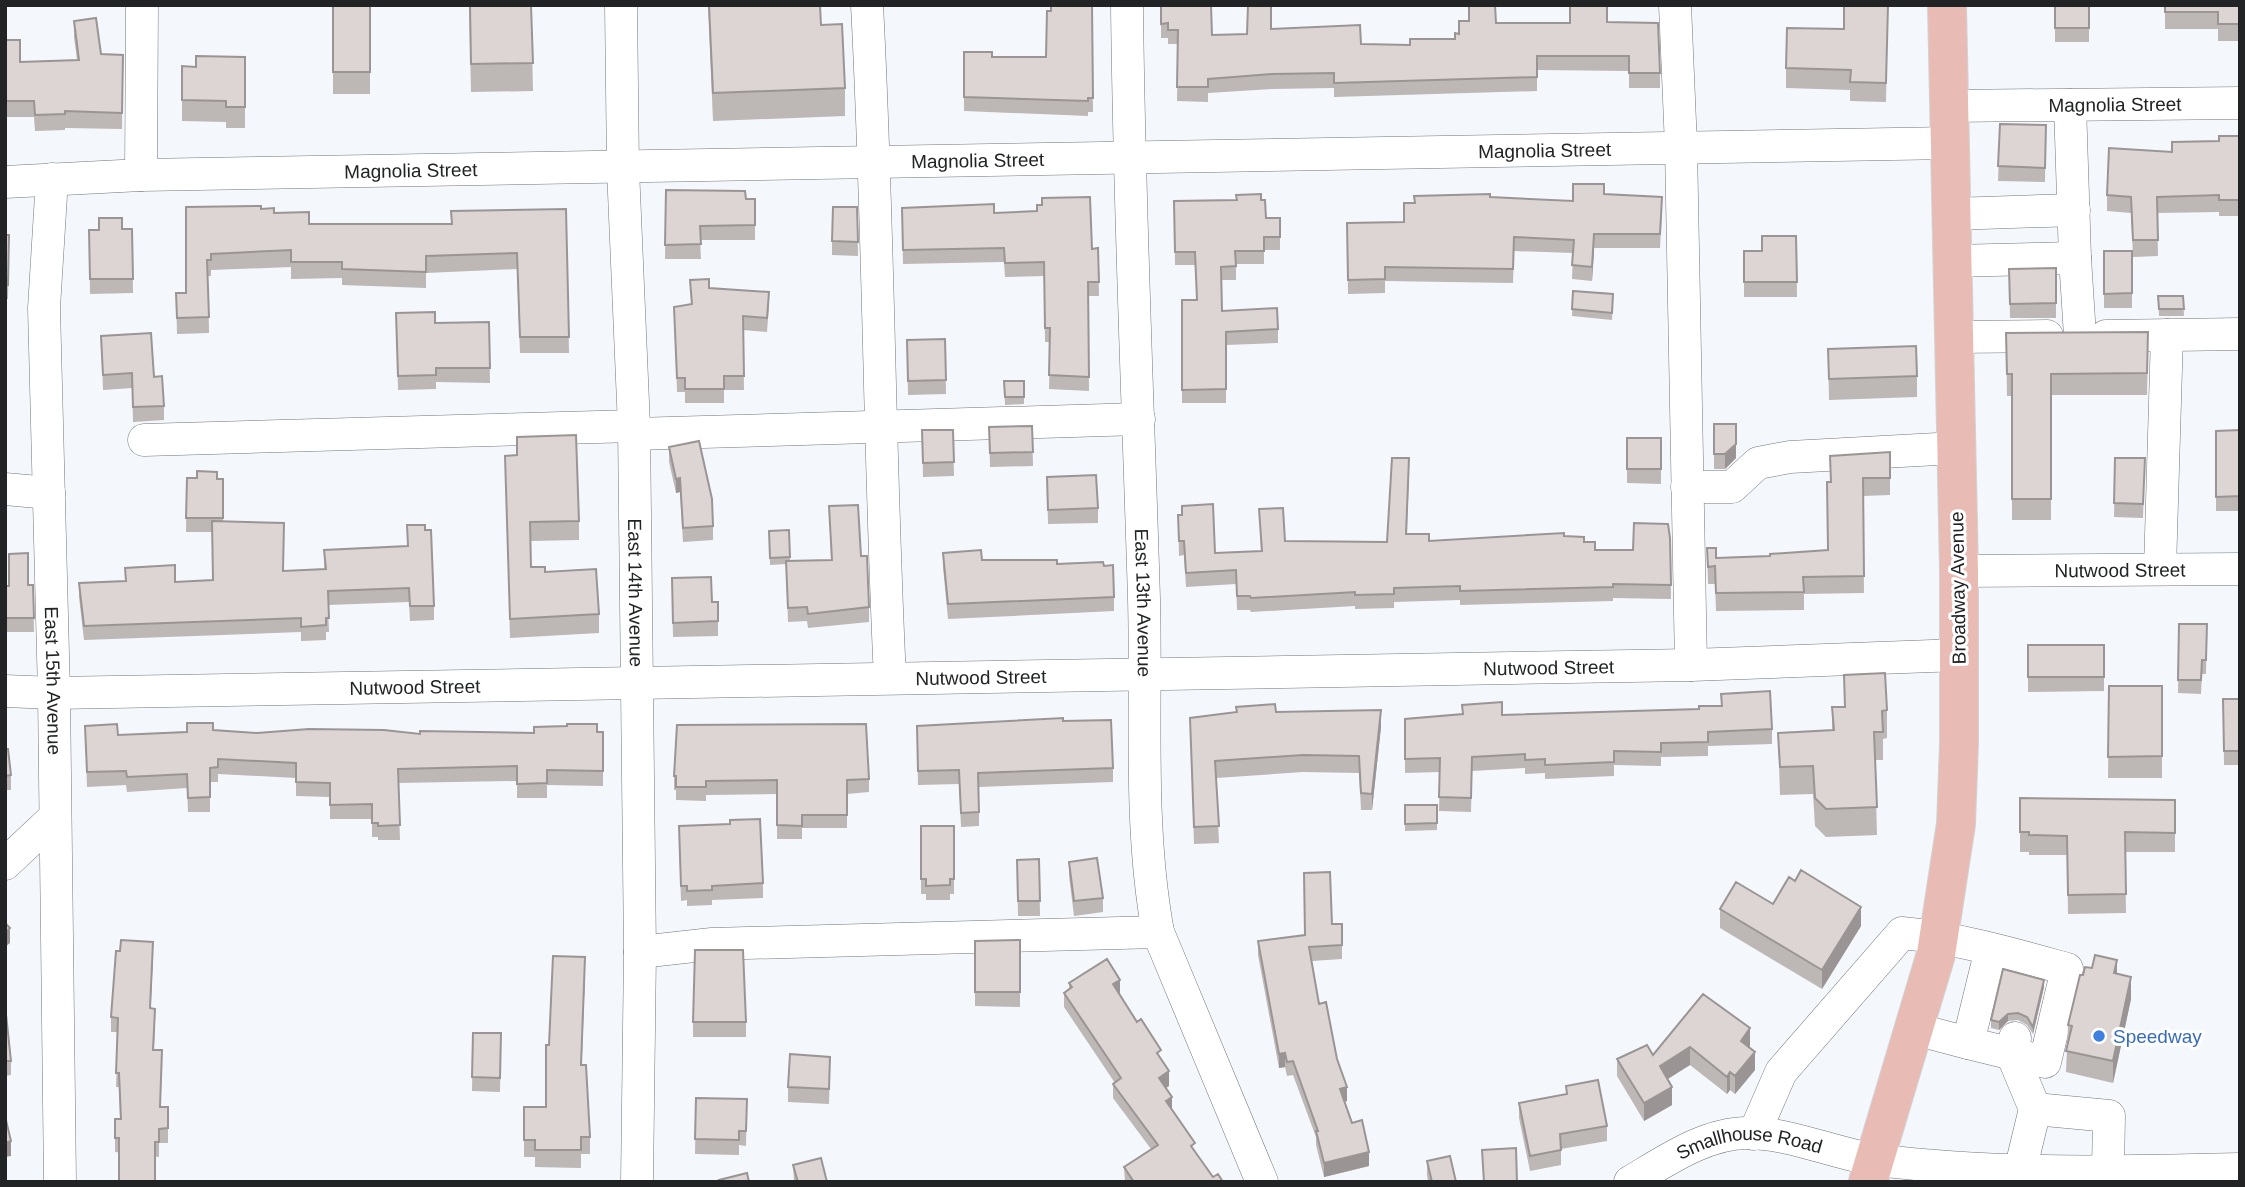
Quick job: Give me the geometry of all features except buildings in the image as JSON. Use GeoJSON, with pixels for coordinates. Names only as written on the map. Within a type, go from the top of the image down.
{"type":"FeatureCollection","features":[{"type":"Feature","properties":{"kind":"main road","name":"Broadway Avenue"},"geometry":{"type":"LineString","coordinates":[[1871,1171],[1915,1029],[1940,936],[1956,824],[1959,571],[1947,5]]}},
{"type":"Feature","properties":{"kind":"street"},"geometry":{"type":"LineString","coordinates":[[141,175],[142,5]]}},
{"type":"Feature","properties":{"kind":"street","name":"East 14th Avenue"},"geometry":{"type":"LineString","coordinates":[[621,5],[623,169],[634,430],[640,952],[637,1182]]}},
{"type":"Feature","properties":{"kind":"street"},"geometry":{"type":"LineString","coordinates":[[866,5],[875,162],[882,525],[890,678]]}},
{"type":"Feature","properties":{"kind":"street","name":"East 13th Avenue"},"geometry":{"type":"LineString","coordinates":[[1127,5],[1146,674],[1147,811],[1152,900],[1158,932],[1262,1182]]}},
{"type":"Feature","properties":{"kind":"street"},"geometry":{"type":"LineString","coordinates":[[1675,5],[1681,146],[1691,665]]}},
{"type":"Feature","properties":{"kind":"street","name":"Magnolia Street"},"geometry":{"type":"LineString","coordinates":[[5,181],[141,175],[623,169],[1130,155],[1681,146],[1950,125],[2070,105],[2240,103]]}},
{"type":"Feature","properties":{"kind":"street"},"geometry":{"type":"LineString","coordinates":[[2070,105],[2080,336]]}},
{"type":"Feature","properties":{"kind":"street","name":"East 15th Avenue"},"geometry":{"type":"LineString","coordinates":[[52,179],[44,308],[54,693],[60,1182]]}},
{"type":"Feature","properties":{"kind":"street"},"geometry":{"type":"LineString","coordinates":[[1952,214],[2074,210]]}},
{"type":"Feature","properties":{"kind":"street"},"geometry":{"type":"LineString","coordinates":[[1953,261],[2076,258]]}},
{"type":"Feature","properties":{"kind":"street"},"geometry":{"type":"LineString","coordinates":[[1954,337],[2240,334]]}},
{"type":"Feature","properties":{"kind":"street"},"geometry":{"type":"LineString","coordinates":[[2160,569],[2167,335]]}},
{"type":"Feature","properties":{"kind":"street"},"geometry":{"type":"LineString","coordinates":[[144,440],[1139,418]]}},
{"type":"Feature","properties":{"kind":"street"},"geometry":{"type":"LineString","coordinates":[[1687,487],[1732,487],[1758,463],[1790,457],[1956,448]]}},
{"type":"Feature","properties":{"kind":"street"},"geometry":{"type":"LineString","coordinates":[[5,489],[49,493]]}},
{"type":"Feature","properties":{"kind":"street","name":"Nutwood Street"},"geometry":{"type":"LineString","coordinates":[[1959,571],[2240,569]]}},
{"type":"Feature","properties":{"kind":"street","name":"Nutwood Street"},"geometry":{"type":"LineString","coordinates":[[5,691],[54,693],[1691,665],[1959,655]]}},
{"type":"Feature","properties":{"kind":"street"},"geometry":{"type":"LineString","coordinates":[[5,864],[54,818]]}},
{"type":"Feature","properties":{"kind":"street"},"geometry":{"type":"LineString","coordinates":[[640,952],[712,944],[1158,932]]}},
{"type":"Feature","properties":{"kind":"street"},"geometry":{"type":"LineString","coordinates":[[1754,1134],[1781,1072],[1902,933],[1940,936],[1991,949],[2029,971],[2067,968],[2045,1062],[2014,1044],[1968,1043],[1915,1029]]}},
{"type":"Feature","properties":{"kind":"street"},"geometry":{"type":"LineString","coordinates":[[1968,1043],[1991,949]]}},
{"type":"Feature","properties":{"kind":"street"},"geometry":{"type":"LineString","coordinates":[[2014,1044],[2035,1109],[2020,1171]]}},
{"type":"Feature","properties":{"kind":"street"},"geometry":{"type":"LineString","coordinates":[[2035,1109],[2109,1116],[2108,1171]]}},
{"type":"Feature","properties":{"kind":"street","name":"Smallhouse Road"},"geometry":{"type":"LineString","coordinates":[[1630,1182],[1690,1149],[1718,1138],[1754,1134],[1871,1171],[2020,1171],[2068,1176],[2108,1171],[2235,1173]]}},
{"type":"Feature","properties":{"kind":"place","name":"Speedway"},"geometry":{"type":"Point","coordinates":[2099,1036]}}]}
